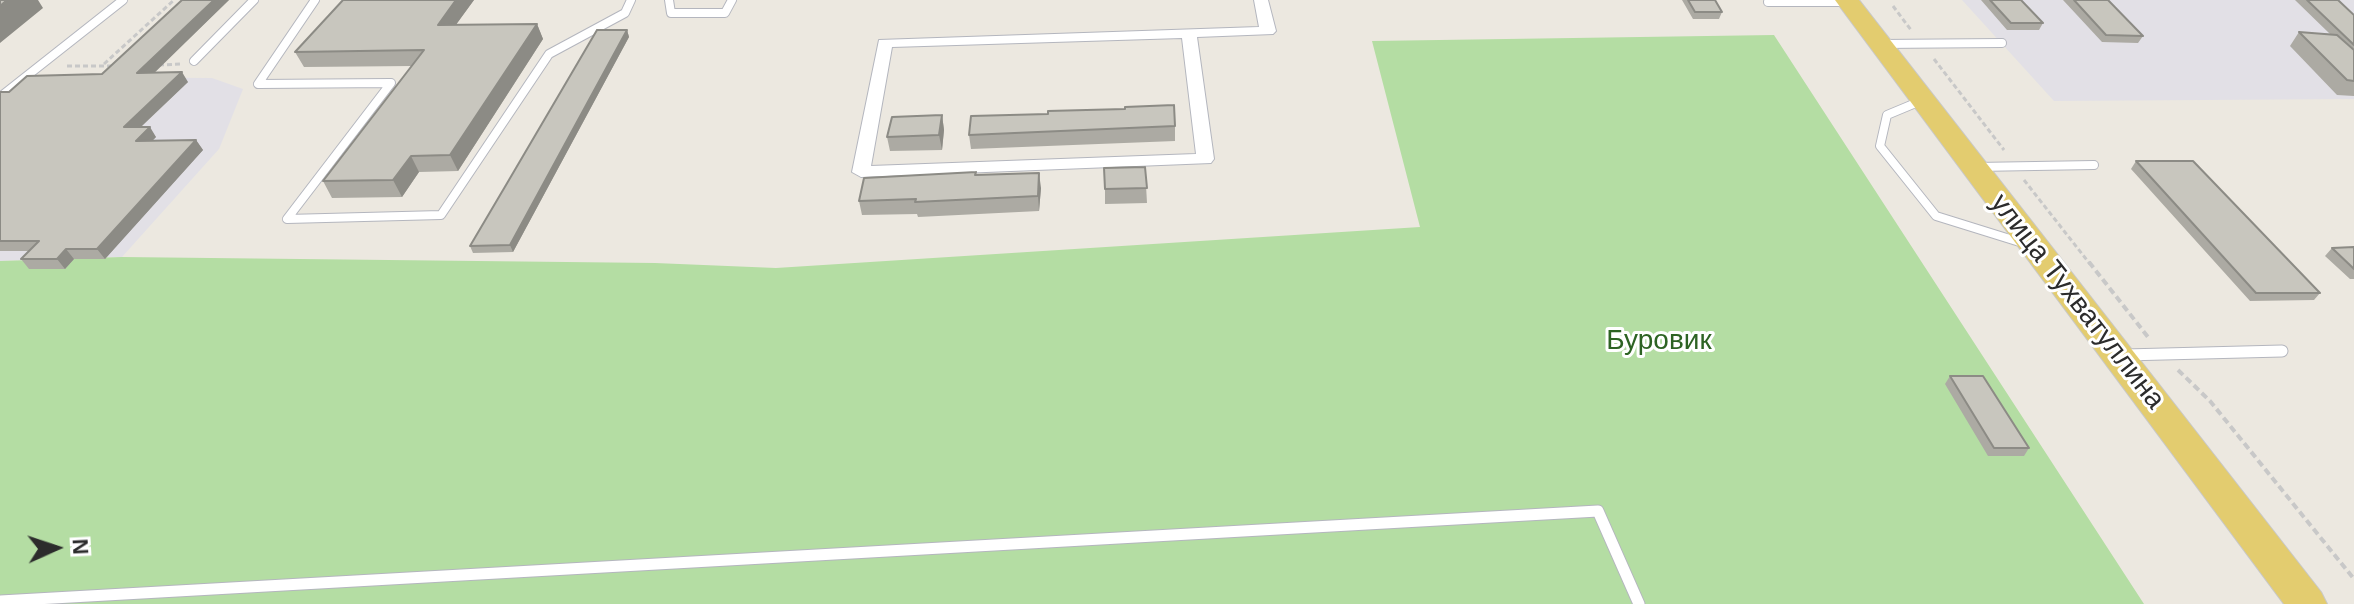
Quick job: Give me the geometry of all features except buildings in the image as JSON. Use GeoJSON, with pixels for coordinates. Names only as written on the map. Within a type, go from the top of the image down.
{"type":"FeatureCollection","features":[{"type":"Feature","properties":{"kind":"main road","name":"улица Тухватуллина"},"geometry":{"type":"LineString","coordinates":[[1848,1],[2307,604]]}},
{"type":"Feature","properties":{"kind":"street"},"geometry":{"type":"LineString","coordinates":[[1189,33],[1205,159],[861,172],[885,43],[1189,33],[1268,31],[1261,0]]}},
{"type":"Feature","properties":{"kind":"lane"},"geometry":{"type":"LineString","coordinates":[[0,97],[123,0]]}},
{"type":"Feature","properties":{"kind":"lane"},"geometry":{"type":"LineString","coordinates":[[194,61],[254,0]]}},
{"type":"Feature","properties":{"kind":"lane"},"geometry":{"type":"LineString","coordinates":[[315,0],[258,84],[391,83],[287,219],[441,215],[549,54],[625,13],[631,0]]}},
{"type":"Feature","properties":{"kind":"lane"},"geometry":{"type":"LineString","coordinates":[[669,0],[671,13],[725,13],[732,0]]}},
{"type":"Feature","properties":{"kind":"lane"},"geometry":{"type":"LineString","coordinates":[[1768,2],[1848,1]]}},
{"type":"Feature","properties":{"kind":"lane"},"geometry":{"type":"LineString","coordinates":[[1880,44],[2002,43]]}},
{"type":"Feature","properties":{"kind":"lane"},"geometry":{"type":"LineString","coordinates":[[1923,100],[1887,115],[1880,146],[1888,157],[1936,216],[2035,247]]}},
{"type":"Feature","properties":{"kind":"lane"},"geometry":{"type":"LineString","coordinates":[[1974,168],[2094,165]]}},
{"type":"Feature","properties":{"kind":"lane"},"geometry":{"type":"LineString","coordinates":[[2119,355],[2282,351]]}},
{"type":"Feature","properties":{"kind":"lane"},"geometry":{"type":"LineString","coordinates":[[0,601],[1598,511],[1639,604]]}},
{"type":"Feature","properties":{"kind":"path"},"geometry":{"type":"LineString","coordinates":[[102,66],[174,0]]}},
{"type":"Feature","properties":{"kind":"path"},"geometry":{"type":"LineString","coordinates":[[1893,6],[2001,144],[2013,167],[2161,354],[2210,401],[2354,579]]}},
{"type":"Feature","properties":{"kind":"path"},"geometry":{"type":"LineString","coordinates":[[147,65],[177,65],[194,61]]}},
{"type":"Feature","properties":{"kind":"path"},"geometry":{"type":"LineString","coordinates":[[41,66],[117,66]]}},
{"type":"Feature","properties":{"kind":"shaded area"},"geometry":{"type":"Polygon","coordinates":[[[1962,0],[2354,0],[2354,99],[2054,101],[1962,0]]]}},
{"type":"Feature","properties":{"kind":"shaded area"},"geometry":{"type":"Polygon","coordinates":[[[44,77],[212,78],[243,89],[219,149],[122,257],[0,261],[0,111],[44,77]]]}},
{"type":"Feature","properties":{"kind":"green space","name":"Буровик"},"geometry":{"type":"Polygon","coordinates":[[[1774,35],[2144,604],[0,604],[0,261],[122,257],[655,263],[776,268],[1420,227],[1372,41],[1774,35]]]}}]}
